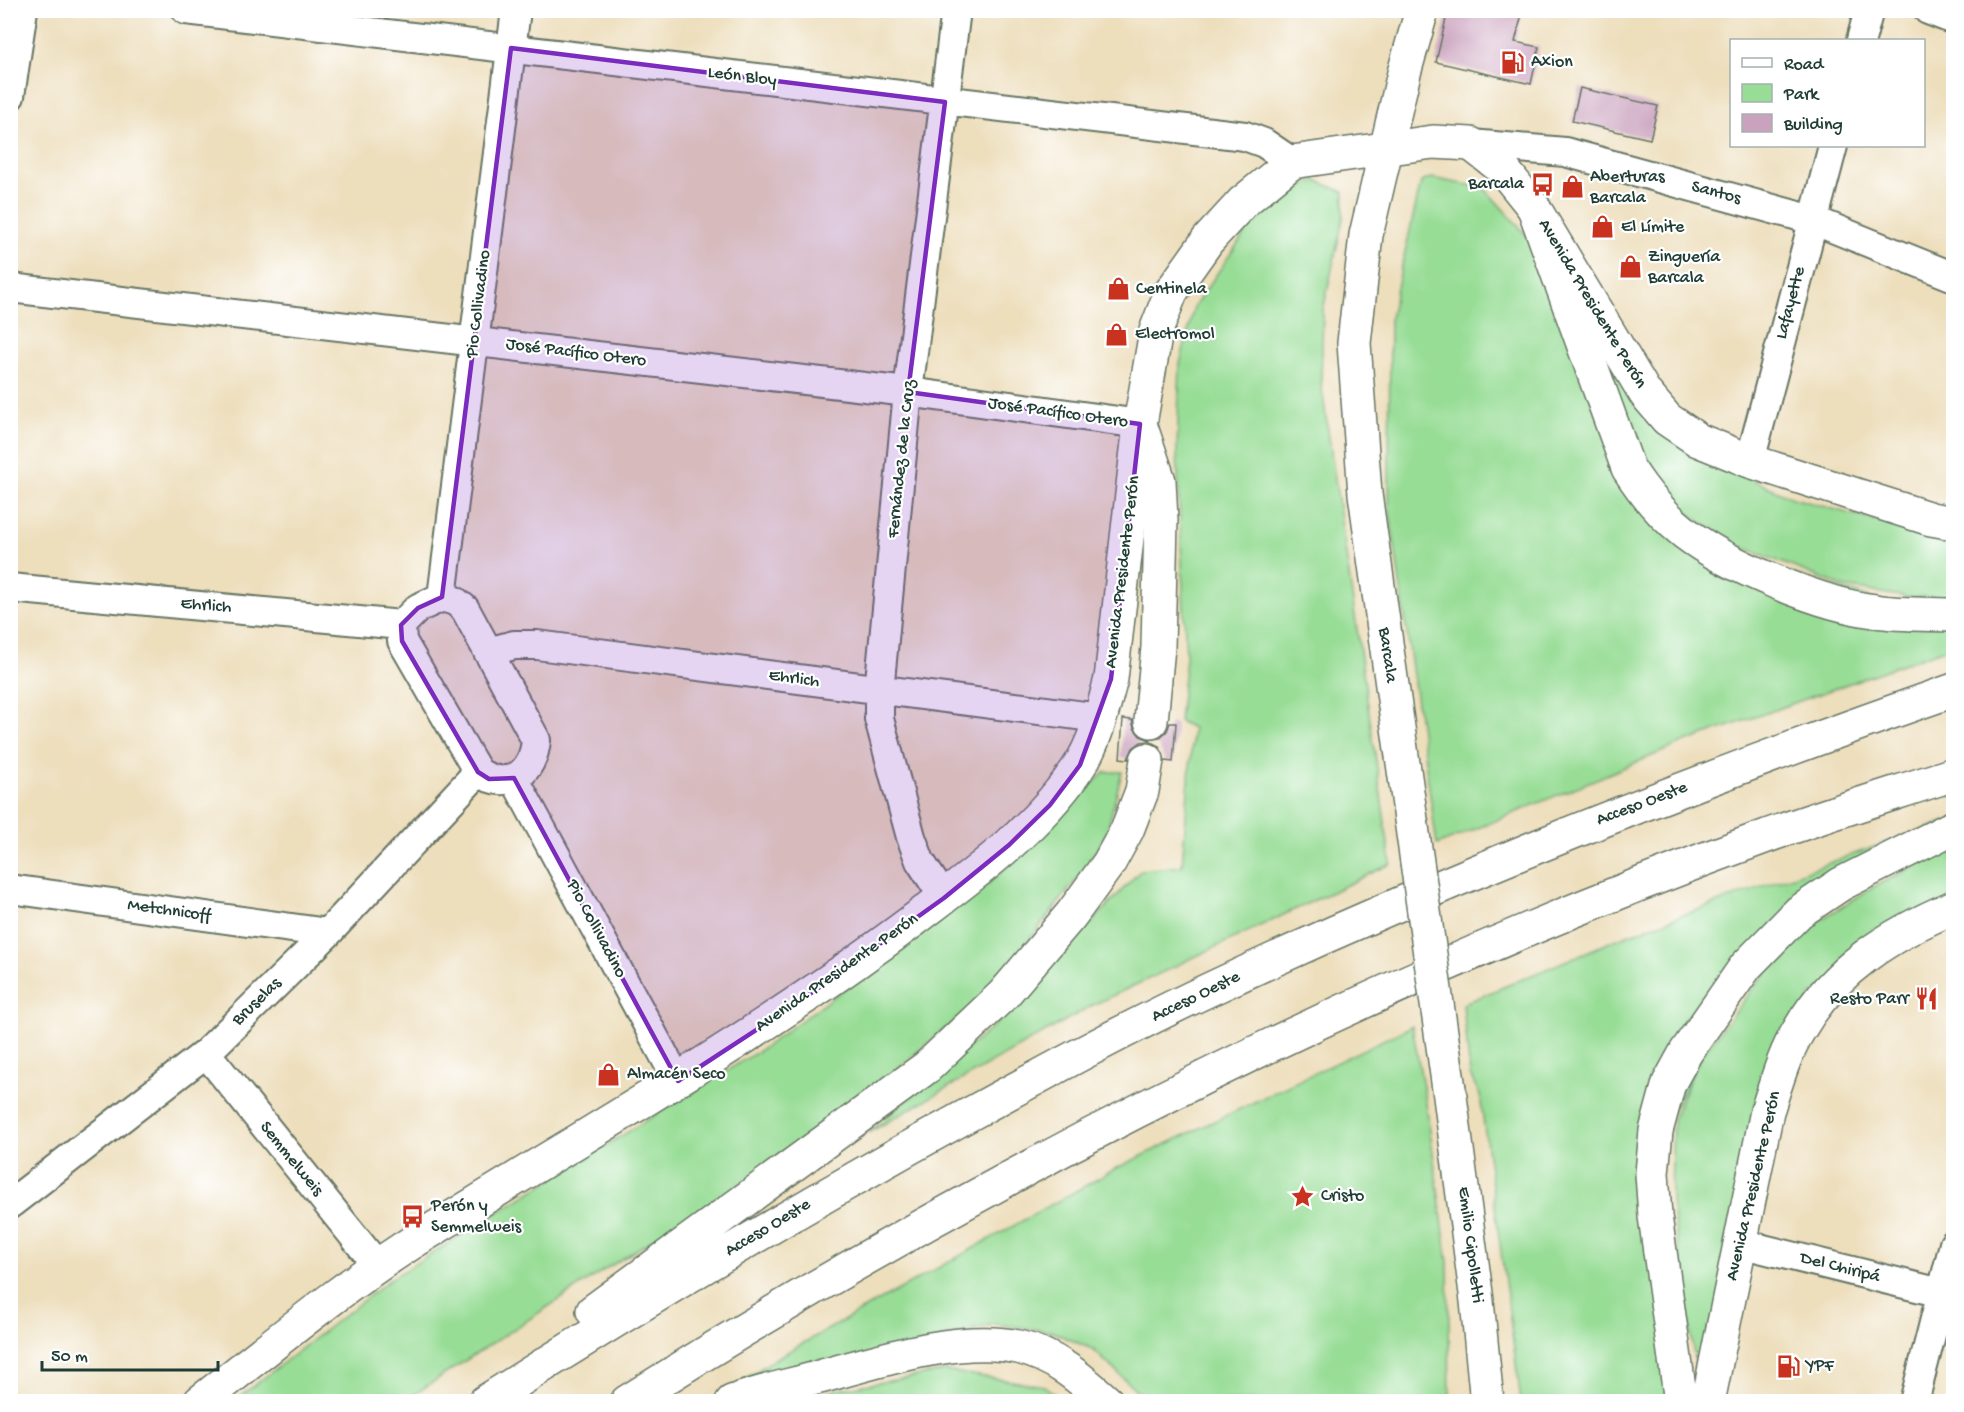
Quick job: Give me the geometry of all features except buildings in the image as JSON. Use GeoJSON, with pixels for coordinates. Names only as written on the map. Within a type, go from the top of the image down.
{"type":"FeatureCollection","features":[{"type":"Feature","properties":{"kind":"main road","name":"Barcala"},"geometry":{"type":"LineString","coordinates":[[1422,10],[1404,73],[1366,235],[1355,315],[1354,368],[1365,494],[1449,1089]]}},
{"type":"Feature","properties":{"kind":"main road"},"geometry":{"type":"LineString","coordinates":[[1292,162],[1433,142],[1471,144]]}},
{"type":"Feature","properties":{"kind":"main road","name":"Avenida Presidente Perón"},"geometry":{"type":"LineString","coordinates":[[1471,144],[1502,168],[1534,208],[1645,393],[1668,419],[1698,440],[1750,461],[1931,519],[1953,523]]}},
{"type":"Feature","properties":{"kind":"main road","name":"Avenida Presidente Perón"},"geometry":{"type":"LineString","coordinates":[[200,1401],[377,1265],[678,1081],[796,1004],[944,898],[1009,845],[1050,805],[1080,765],[1100,718],[1111,679],[1140,424],[1156,331],[1171,292],[1208,240],[1244,202],[1292,162]]}},
{"type":"Feature","properties":{"kind":"main road"},"geometry":{"type":"LineString","coordinates":[[1534,208],[1628,468],[1646,495],[1667,518],[1687,534],[1720,554],[1816,596],[1874,611],[1953,615]]}},
{"type":"Feature","properties":{"kind":"main road"},"geometry":{"type":"LineString","coordinates":[[1140,424],[1159,481],[1161,520],[1158,647],[1151,721]]}},
{"type":"Feature","properties":{"kind":"main road","name":"Acceso Oeste"},"geometry":{"type":"LineString","coordinates":[[486,1401],[821,1196],[1048,1071],[1220,984],[1593,823],[1792,746],[1953,690]]}},
{"type":"Feature","properties":{"kind":"main road"},"geometry":{"type":"LineString","coordinates":[[470,1401],[851,1125],[936,1059],[1004,994],[1071,915],[1109,863],[1127,830],[1143,791],[1147,760]]}},
{"type":"Feature","properties":{"kind":"main road"},"geometry":{"type":"LineString","coordinates":[[627,1401],[710,1349],[958,1206],[1119,1121],[1325,1019],[1533,929],[1764,837],[1953,774]]}},
{"type":"Feature","properties":{"kind":"main road"},"geometry":{"type":"LineString","coordinates":[[1681,1401],[1655,1216],[1652,1173],[1656,1131],[1669,1083],[1686,1052],[1746,966],[1799,912],[1841,884],[1953,827]]}},
{"type":"Feature","properties":{"kind":"main road","name":"Avenida Presidente Perón"},"geometry":{"type":"LineString","coordinates":[[1708,1401],[1767,1111],[1781,1068],[1798,1030],[1838,980],[1870,951],[1907,927],[1953,907]]}},
{"type":"Feature","properties":{"kind":"main road","name":"Emilio Cipolletti"},"geometry":{"type":"LineString","coordinates":[[1449,1089],[1477,1301],[1487,1401]]}},
{"type":"Feature","properties":{"kind":"main road"},"geometry":{"type":"LineString","coordinates":[[732,1401],[900,1355],[997,1344],[1020,1347],[1050,1358],[1075,1374],[1107,1401]]}},
{"type":"Feature","properties":{"kind":"street"},"geometry":{"type":"LineString","coordinates":[[10,96],[23,10]]}},
{"type":"Feature","properties":{"kind":"street","name":"León Bloy"},"geometry":{"type":"LineString","coordinates":[[186,10],[1245,136],[1264,143],[1292,162]]}},
{"type":"Feature","properties":{"kind":"street","name":"Pio Collivadino"},"geometry":{"type":"LineString","coordinates":[[442,597],[516,10]]}},
{"type":"Feature","properties":{"kind":"street","name":"Fernández de la Cruz"},"geometry":{"type":"LineString","coordinates":[[944,898],[920,861],[911,837],[879,719],[879,691],[908,392],[956,10]]}},
{"type":"Feature","properties":{"kind":"street"},"geometry":{"type":"LineString","coordinates":[[1861,39],[1869,10]]}},
{"type":"Feature","properties":{"kind":"street"},"geometry":{"type":"LineString","coordinates":[[1928,10],[1953,20]]}},
{"type":"Feature","properties":{"kind":"street","name":"Santos"},"geometry":{"type":"LineString","coordinates":[[1471,144],[1565,152],[1813,220],[1953,277]]}},
{"type":"Feature","properties":{"kind":"street","name":"Lafayette"},"geometry":{"type":"LineString","coordinates":[[1750,461],[1833,147]]}},
{"type":"Feature","properties":{"kind":"street","name":"José Pacífico Otero"},"geometry":{"type":"LineString","coordinates":[[10,288],[908,392],[1140,424]]}},
{"type":"Feature","properties":{"kind":"street","name":"Ehrlich"},"geometry":{"type":"LineString","coordinates":[[10,588],[401,625]]}},
{"type":"Feature","properties":{"kind":"street"},"geometry":{"type":"LineString","coordinates":[[442,597],[455,601],[465,609],[536,740],[535,757],[526,769],[514,778],[489,779],[478,772],[402,641],[401,625],[418,608],[442,597]]}},
{"type":"Feature","properties":{"kind":"street","name":"Ehrlich"},"geometry":{"type":"LineString","coordinates":[[488,652],[514,645],[537,645],[1100,718]]}},
{"type":"Feature","properties":{"kind":"street","name":"Bruselas"},"geometry":{"type":"LineString","coordinates":[[10,1204],[206,1053],[328,933],[478,772]]}},
{"type":"Feature","properties":{"kind":"street","name":"Pio Collivadino"},"geometry":{"type":"LineString","coordinates":[[514,778],[678,1081]]}},
{"type":"Feature","properties":{"kind":"street","name":"Metchnicoff"},"geometry":{"type":"LineString","coordinates":[[10,889],[328,933]]}},
{"type":"Feature","properties":{"kind":"street","name":"Semmelweis"},"geometry":{"type":"LineString","coordinates":[[206,1053],[377,1265]]}},
{"type":"Feature","properties":{"kind":"street","name":"Del Chiripá"},"geometry":{"type":"LineString","coordinates":[[1739,1244],[1941,1293]]}},
{"type":"Feature","properties":{"kind":"street"},"geometry":{"type":"LineString","coordinates":[[1914,1401],[1953,1244]]}},
{"type":"Feature","properties":{"kind":"highlighted area"},"geometry":{"type":"Polygon","coordinates":[[[511,48],[945,102],[908,392],[1140,424],[1111,679],[1080,765],[1050,805],[1009,845],[944,898],[796,1004],[678,1081],[514,778],[489,779],[478,772],[402,641],[401,625],[418,608],[442,597],[511,48]]]}},
{"type":"Feature","properties":{"kind":"green space"},"geometry":{"type":"Polygon","coordinates":[[[1431,178],[1484,188],[1530,239],[1546,272],[1625,493],[1664,533],[1953,624],[1953,646],[1688,741],[1437,845],[1389,505],[1390,318],[1421,182],[1431,178]]]}},
{"type":"Feature","properties":{"kind":"green space"},"geometry":{"type":"Polygon","coordinates":[[[1315,180],[1344,192],[1343,219],[1323,310],[1321,382],[1391,864],[1091,1006],[868,1133],[1003,1018],[1141,870],[1182,866],[1193,728],[1179,721],[1186,658],[1177,451],[1180,364],[1194,307],[1245,233],[1280,198],[1315,180]]]}},
{"type":"Feature","properties":{"kind":"green space"},"geometry":{"type":"Polygon","coordinates":[[[1591,329],[1704,458],[1793,498],[1953,542],[1953,597],[1907,597],[1844,587],[1737,545],[1690,515],[1655,482],[1630,436],[1591,329]]]}},
{"type":"Feature","properties":{"kind":"green space"},"geometry":{"type":"Polygon","coordinates":[[[1105,772],[1122,772],[1106,835],[1081,874],[987,994],[814,1138],[601,1272],[404,1401],[233,1402],[392,1278],[762,1049],[992,881],[1105,772]]]}},
{"type":"Feature","properties":{"kind":"green space"},"geometry":{"type":"Polygon","coordinates":[[[1953,819],[1760,944],[1647,1159],[1672,1401],[1521,1401],[1480,1095],[1470,1075],[1463,1004],[1627,935],[1953,819]]]}},
{"type":"Feature","properties":{"kind":"green space"},"geometry":{"type":"Polygon","coordinates":[[[1953,848],[1953,897],[1810,997],[1702,1375],[1696,1369],[1671,1201],[1673,1118],[1700,1057],[1757,983],[1812,925],[1877,885],[1953,848]]]}},
{"type":"Feature","properties":{"kind":"green space"},"geometry":{"type":"Polygon","coordinates":[[[1412,1026],[1426,1103],[1448,1262],[1450,1401],[1148,1401],[1092,1349],[1050,1331],[995,1324],[747,1390],[737,1385],[773,1360],[1117,1168],[1412,1026]]]}},
{"type":"Feature","properties":{"kind":"green space"},"geometry":{"type":"Polygon","coordinates":[[[946,1371],[1044,1386],[1065,1401],[924,1402],[900,1399],[890,1402],[802,1402],[830,1391],[946,1371]]]}},
{"type":"Feature","properties":{"kind":"place","name":"Axion"},"geometry":{"type":"Point","coordinates":[1513,62]}},
{"type":"Feature","properties":{"kind":"place","name":"Barcala"},"geometry":{"type":"Point","coordinates":[1542,184]}},
{"type":"Feature","properties":{"kind":"place","name":"Aberturas Barcala"},"geometry":{"type":"Point","coordinates":[1572,187]}},
{"type":"Feature","properties":{"kind":"place","name":"El Límite"},"geometry":{"type":"Point","coordinates":[1603,227]}},
{"type":"Feature","properties":{"kind":"place","name":"Zinguería Barcala"},"geometry":{"type":"Point","coordinates":[1630,267]}},
{"type":"Feature","properties":{"kind":"place","name":"Centinela"},"geometry":{"type":"Point","coordinates":[1118,289]}},
{"type":"Feature","properties":{"kind":"place","name":"Electromol"},"geometry":{"type":"Point","coordinates":[1117,334]}},
{"type":"Feature","properties":{"kind":"place","name":"Resto Parr"},"geometry":{"type":"Point","coordinates":[1927,999]}},
{"type":"Feature","properties":{"kind":"place","name":"Almacén Seco"},"geometry":{"type":"Point","coordinates":[609,1074]}},
{"type":"Feature","properties":{"kind":"place","name":"Cristo"},"geometry":{"type":"Point","coordinates":[1303,1196]}},
{"type":"Feature","properties":{"kind":"place","name":"Perón y Semmelweis"},"geometry":{"type":"Point","coordinates":[413,1216]}},
{"type":"Feature","properties":{"kind":"place","name":"YPF"},"geometry":{"type":"Point","coordinates":[1788,1366]}}]}
